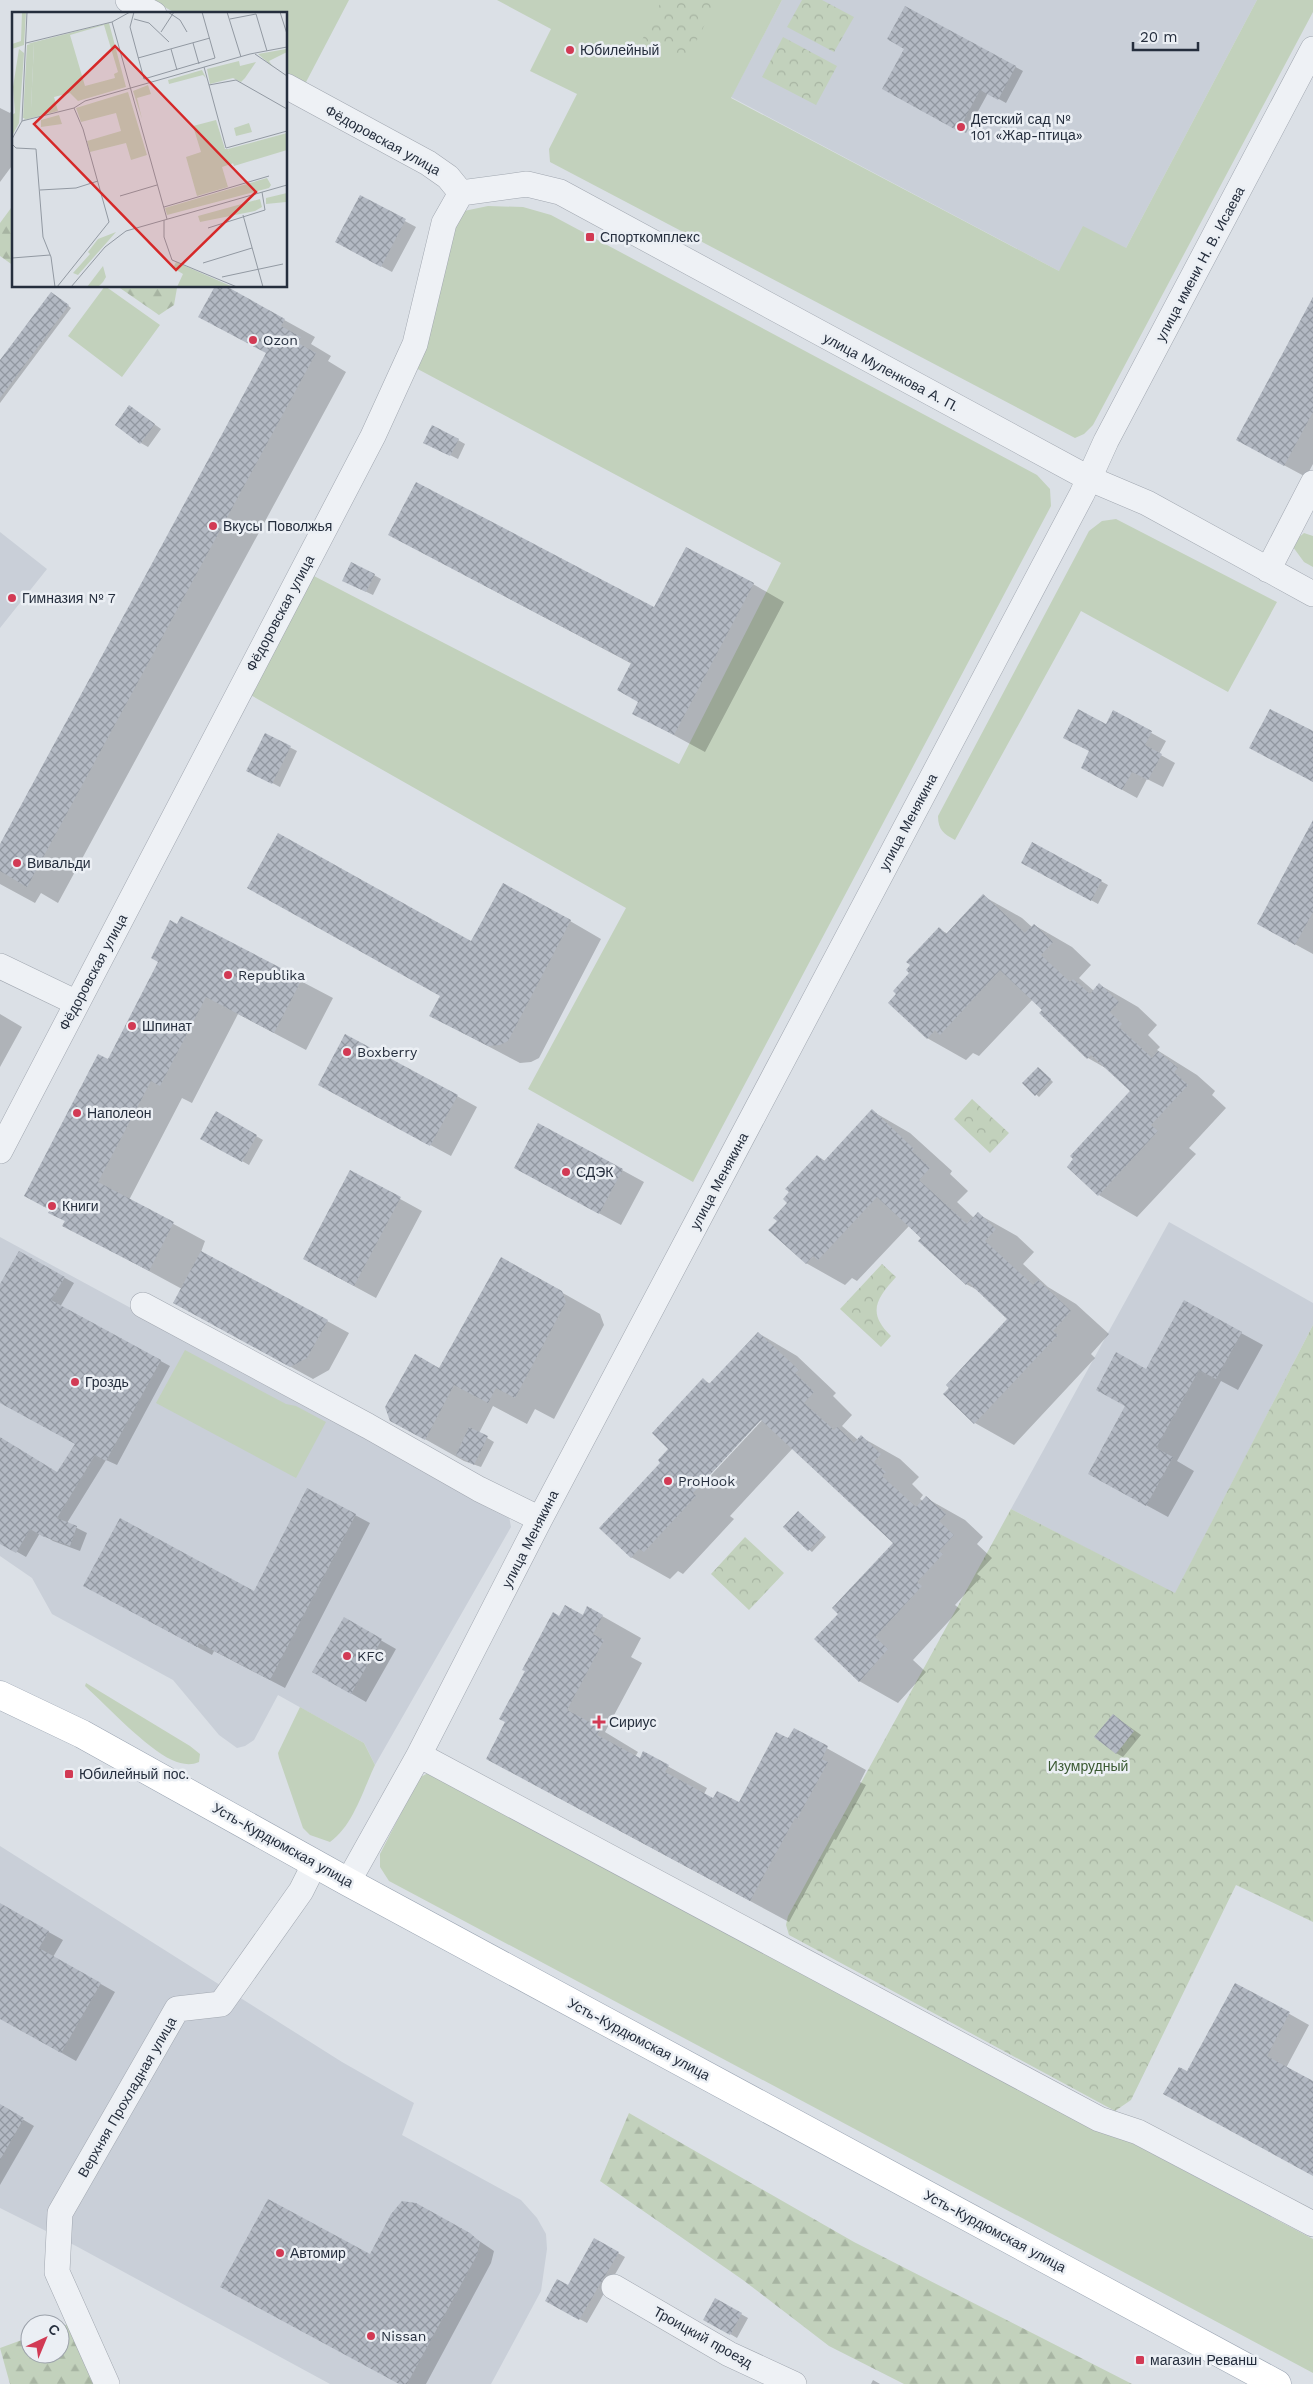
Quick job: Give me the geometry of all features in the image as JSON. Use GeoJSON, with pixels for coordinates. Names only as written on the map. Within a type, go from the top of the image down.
{"type":"FeatureCollection","features":[{"type":"Feature","properties":{"kind":"main road","name":"Усть-Курдюмская улица"},"geometry":{"type":"LineString","coordinates":[[0,1695],[82,1734],[348,1882],[1277,2384]]}},
{"type":"Feature","properties":{"kind":"street"},"geometry":{"type":"LineString","coordinates":[[128,0],[150,12]]}},
{"type":"Feature","properties":{"kind":"street","name":"улица имени Н. В. Исаева"},"geometry":{"type":"LineString","coordinates":[[1088,478],[1313,49]]}},
{"type":"Feature","properties":{"kind":"street","name":"Фёдоровская улица"},"geometry":{"type":"LineString","coordinates":[[0,1151],[373,436],[416,344],[444,223],[461,193],[448,177],[428,163],[288,87]]}},
{"type":"Feature","properties":{"kind":"street","name":"улица Муленкова А. П."},"geometry":{"type":"LineString","coordinates":[[461,193],[527,184],[560,192],[612,218],[1088,478],[1147,503],[1313,594]]}},
{"type":"Feature","properties":{"kind":"street","name":"улица Менякина"},"geometry":{"type":"LineString","coordinates":[[348,1882],[419,1755],[540,1519],[1082,494],[1088,478]]}},
{"type":"Feature","properties":{"kind":"street"},"geometry":{"type":"LineString","coordinates":[[1268,570],[1304,523],[1313,483]]}},
{"type":"Feature","properties":{"kind":"street"},"geometry":{"type":"LineString","coordinates":[[0,966],[77,1003]]}},
{"type":"Feature","properties":{"kind":"street"},"geometry":{"type":"LineString","coordinates":[[143,1305],[368,1426],[479,1489],[540,1519]]}},
{"type":"Feature","properties":{"kind":"street"},"geometry":{"type":"LineString","coordinates":[[419,1755],[1099,2119],[1138,2132],[1313,2224]]}},
{"type":"Feature","properties":{"kind":"street","name":"Верхняя Прохладная улица"},"geometry":{"type":"LineString","coordinates":[[107,2384],[58,2272],[60,2213],[177,2009],[221,2004],[301,1891],[315,1863]]}},
{"type":"Feature","properties":{"kind":"street","name":"Троицкий проезд"},"geometry":{"type":"LineString","coordinates":[[614,2287],[728,2354],[794,2384]]}},
{"type":"Feature","properties":{"kind":"shaded area","name":"Детский сад № 101 «Жар-птица»"},"geometry":{"type":"Polygon","coordinates":[[[782,0],[1257,0],[1126,248],[1059,271],[731,97],[782,0]]]}},
{"type":"Feature","properties":{"kind":"shaded area","name":"Гимназия № 7"},"geometry":{"type":"Polygon","coordinates":[[[0,532],[47,569],[0,628],[0,532]]]}},
{"type":"Feature","properties":{"kind":"shaded area"},"geometry":{"type":"Polygon","coordinates":[[[1169,1222],[1313,1303],[1313,1325],[1175,1594],[1011,1509],[1169,1222]]]}},
{"type":"Feature","properties":{"kind":"shaded area"},"geometry":{"type":"Polygon","coordinates":[[[0,1237],[501,1509],[509,1516],[511,1527],[375,1765],[364,1743],[278,1695],[254,1740],[245,1746],[237,1748],[219,1735],[173,1680],[52,1614],[32,1578],[0,1556],[0,1237]]]}},
{"type":"Feature","properties":{"kind":"shaded area"},"geometry":{"type":"Polygon","coordinates":[[[0,1846],[342,2062],[414,2103],[402,2135],[521,2200],[537,2218],[546,2234],[547,2249],[541,2291],[491,2384],[330,2384],[76,2246],[0,2208],[0,1846]]]}},
{"type":"Feature","properties":{"kind":"green space"},"geometry":{"type":"Polygon","coordinates":[[[152,0],[349,0],[305,84],[288,75],[288,12],[173,12],[152,0]]]}},
{"type":"Feature","properties":{"kind":"green space"},"geometry":{"type":"Polygon","coordinates":[[[497,0],[782,0],[731,98],[1059,271],[1083,226],[1126,248],[1257,0],[1313,0],[1313,12],[1093,425],[1084,434],[1075,438],[550,162],[549,149],[577,94],[530,71],[551,29],[497,0]]]}},
{"type":"Feature","properties":{"kind":"green space"},"geometry":{"type":"Polygon","coordinates":[[[662,0],[717,0],[685,64],[641,42],[662,0]]]}},
{"type":"Feature","properties":{"kind":"green space"},"geometry":{"type":"Polygon","coordinates":[[[802,0],[822,0],[854,17],[834,52],[787,27],[802,0]]]}},
{"type":"Feature","properties":{"kind":"green space"},"geometry":{"type":"Polygon","coordinates":[[[783,37],[837,66],[816,105],[762,77],[783,37]]]}},
{"type":"Feature","properties":{"kind":"green space"},"geometry":{"type":"Polygon","coordinates":[[[488,206],[523,207],[551,215],[1037,475],[1050,489],[1051,506],[693,1182],[528,1089],[626,908],[247,693],[310,574],[679,764],[781,563],[412,366],[447,240],[464,211],[488,206]]]}},
{"type":"Feature","properties":{"kind":"green space"},"geometry":{"type":"Polygon","coordinates":[[[12,207],[12,265],[0,256],[0,223],[12,207]]]}},
{"type":"Feature","properties":{"kind":"green space"},"geometry":{"type":"Polygon","coordinates":[[[104,288],[108,288],[160,325],[122,377],[68,336],[104,288]]]}},
{"type":"Feature","properties":{"kind":"green space"},"geometry":{"type":"Polygon","coordinates":[[[120,288],[177,288],[174,305],[159,315],[120,288]]]}},
{"type":"Feature","properties":{"kind":"green space"},"geometry":{"type":"Polygon","coordinates":[[[1116,519],[1277,602],[1228,692],[1081,611],[955,840],[942,831],[938,816],[1089,531],[1102,521],[1116,519]]]}},
{"type":"Feature","properties":{"kind":"green space"},"geometry":{"type":"Polygon","coordinates":[[[1304,533],[1313,536],[1313,567],[1304,562],[1293,547],[1297,539],[1304,533]]]}},
{"type":"Feature","properties":{"kind":"green space"},"geometry":{"type":"Polygon","coordinates":[[[972,1099],[1009,1133],[990,1153],[954,1119],[972,1099]]]}},
{"type":"Feature","properties":{"kind":"green space"},"geometry":{"type":"Polygon","coordinates":[[[882,1264],[896,1277],[883,1292],[877,1306],[879,1320],[891,1336],[881,1347],[840,1309],[882,1264]]]}},
{"type":"Feature","properties":{"kind":"green space","name":"Изумрудный"},"geometry":{"type":"Polygon","coordinates":[[[1313,1325],[1313,1922],[1236,1885],[1131,2100],[1115,2111],[789,1935],[786,1925],[788,1916],[1011,1509],[1175,1593],[1313,1325]]]}},
{"type":"Feature","properties":{"kind":"green space"},"geometry":{"type":"Polygon","coordinates":[[[185,1350],[286,1404],[296,1406],[326,1422],[296,1478],[156,1403],[185,1350]]]}},
{"type":"Feature","properties":{"kind":"green space"},"geometry":{"type":"Polygon","coordinates":[[[745,1537],[784,1573],[749,1610],[711,1574],[745,1537]]]}},
{"type":"Feature","properties":{"kind":"green space"},"geometry":{"type":"Polygon","coordinates":[[[86,1683],[190,1746],[200,1754],[199,1762],[192,1764],[182,1763],[162,1754],[139,1737],[85,1686],[86,1683]]]}},
{"type":"Feature","properties":{"kind":"green space"},"geometry":{"type":"Polygon","coordinates":[[[300,1707],[364,1743],[375,1765],[351,1817],[345,1827],[330,1842],[310,1835],[303,1828],[279,1758],[278,1753],[300,1707]]]}},
{"type":"Feature","properties":{"kind":"green space"},"geometry":{"type":"Polygon","coordinates":[[[428,1773],[436,1774],[1313,2239],[1313,2373],[389,1881],[380,1867],[380,1854],[419,1778],[428,1773]]]}},
{"type":"Feature","properties":{"kind":"green space"},"geometry":{"type":"Polygon","coordinates":[[[629,2113],[854,2242],[1132,2384],[904,2384],[829,2346],[743,2280],[600,2181],[629,2113]]]}},
{"type":"Feature","properties":{"kind":"green space"},"geometry":{"type":"Polygon","coordinates":[[[70,2323],[97,2384],[10,2384],[0,2348],[20,2341],[20,2364],[70,2364],[70,2323]]]}},
{"type":"Feature","properties":{"kind":"building"},"geometry":{"type":"Polygon","coordinates":[[[905,6],[1016,66],[998,100],[980,90],[958,131],[882,89],[904,49],[887,39],[905,6]]]}},
{"type":"Feature","properties":{"kind":"building"},"geometry":{"type":"Polygon","coordinates":[[[360,195],[406,219],[381,267],[335,242],[360,195]]]}},
{"type":"Feature","properties":{"kind":"building"},"geometry":{"type":"Polygon","coordinates":[[[214,288],[230,288],[285,319],[281,326],[301,337],[298,343],[316,353],[27,887],[0,871],[0,844],[266,353],[198,317],[214,288]]]}},
{"type":"Feature","properties":{"kind":"building"},"geometry":{"type":"Polygon","coordinates":[[[51,292],[69,305],[0,398],[0,360],[51,292]]]}},
{"type":"Feature","properties":{"kind":"building"},"geometry":{"type":"Polygon","coordinates":[[[1313,297],[1313,412],[1284,466],[1236,440],[1313,297]]]}},
{"type":"Feature","properties":{"kind":"building"},"geometry":{"type":"Polygon","coordinates":[[[129,405],[155,424],[140,444],[115,425],[129,405]]]}},
{"type":"Feature","properties":{"kind":"building"},"geometry":{"type":"Polygon","coordinates":[[[432,425],[459,439],[450,456],[423,443],[432,425]]]}},
{"type":"Feature","properties":{"kind":"building"},"geometry":{"type":"Polygon","coordinates":[[[416,482],[654,607],[686,547],[754,583],[674,735],[632,714],[638,702],[617,690],[631,663],[388,535],[416,482]]]}},
{"type":"Feature","properties":{"kind":"building"},"geometry":{"type":"Polygon","coordinates":[[[351,562],[375,574],[366,592],[342,581],[351,562]]]}},
{"type":"Feature","properties":{"kind":"building"},"geometry":{"type":"Polygon","coordinates":[[[1078,709],[1106,724],[1113,710],[1152,731],[1145,745],[1162,754],[1148,780],[1132,772],[1122,790],[1081,768],[1089,751],[1063,738],[1078,709]]]}},
{"type":"Feature","properties":{"kind":"building"},"geometry":{"type":"Polygon","coordinates":[[[1270,709],[1313,731],[1313,782],[1249,748],[1270,709]]]}},
{"type":"Feature","properties":{"kind":"building"},"geometry":{"type":"Polygon","coordinates":[[[265,733],[291,746],[272,784],[246,771],[265,733]]]}},
{"type":"Feature","properties":{"kind":"building"},"geometry":{"type":"Polygon","coordinates":[[[1313,820],[1313,912],[1295,945],[1257,924],[1313,820]]]}},
{"type":"Feature","properties":{"kind":"building"},"geometry":{"type":"Polygon","coordinates":[[[278,833],[471,941],[503,883],[571,920],[508,1041],[500,1045],[488,1046],[429,1016],[440,996],[247,888],[278,833]]]}},
{"type":"Feature","properties":{"kind":"building"},"geometry":{"type":"Polygon","coordinates":[[[1032,842],[1102,880],[1091,901],[1021,863],[1032,842]]]}},
{"type":"Feature","properties":{"kind":"building"},"geometry":{"type":"Polygon","coordinates":[[[983,894],[1025,933],[1034,924],[1053,942],[1041,955],[1070,982],[1073,979],[1090,994],[1099,983],[1119,1002],[1110,1012],[1122,1024],[1119,1027],[1152,1058],[1158,1051],[1178,1068],[1174,1072],[1188,1085],[1151,1125],[1158,1131],[1098,1196],[1067,1167],[1073,1159],[1070,1156],[1130,1091],[1091,1055],[1087,1059],[1039,1013],[1042,1010],[1000,970],[940,1035],[935,1030],[927,1039],[888,1003],[896,994],[893,991],[909,973],[906,970],[910,965],[906,962],[939,927],[946,934],[983,894]]]}},
{"type":"Feature","properties":{"kind":"building"},"geometry":{"type":"Polygon","coordinates":[[[181,916],[302,979],[274,1033],[206,997],[160,1086],[151,1081],[98,1182],[174,1222],[149,1271],[62,1226],[65,1221],[48,1213],[50,1210],[24,1196],[98,1054],[108,1059],[158,962],[151,958],[170,920],[177,924],[181,916]]]}},
{"type":"Feature","properties":{"kind":"building"},"geometry":{"type":"Polygon","coordinates":[[[345,1034],[458,1095],[430,1146],[318,1085],[345,1034]]]}},
{"type":"Feature","properties":{"kind":"building"},"geometry":{"type":"Polygon","coordinates":[[[1038,1067],[1051,1079],[1035,1096],[1022,1083],[1038,1067]]]}},
{"type":"Feature","properties":{"kind":"building"},"geometry":{"type":"Polygon","coordinates":[[[872,1109],[914,1149],[912,1151],[930,1168],[919,1180],[967,1224],[978,1212],[996,1229],[985,1241],[1033,1285],[1038,1280],[1071,1311],[1053,1331],[1058,1335],[974,1424],[943,1394],[949,1388],[946,1385],[1007,1319],[968,1282],[966,1285],[918,1241],[921,1238],[877,1197],[818,1260],[813,1256],[806,1264],[768,1230],[777,1221],[773,1218],[787,1203],[783,1199],[789,1192],[785,1189],[817,1155],[824,1161],[872,1109]]]}},
{"type":"Feature","properties":{"kind":"building"},"geometry":{"type":"Polygon","coordinates":[[[216,1111],[257,1135],[242,1162],[200,1139],[216,1111]]]}},
{"type":"Feature","properties":{"kind":"building"},"geometry":{"type":"Polygon","coordinates":[[[538,1123],[623,1169],[599,1214],[514,1168],[538,1123]]]}},
{"type":"Feature","properties":{"kind":"building"},"geometry":{"type":"Polygon","coordinates":[[[350,1170],[401,1197],[354,1286],[303,1259],[350,1170]]]}},
{"type":"Feature","properties":{"kind":"building","name":"Гроздь"},"geometry":{"type":"Polygon","coordinates":[[[19,1251],[65,1277],[51,1300],[161,1360],[106,1461],[95,1455],[57,1518],[77,1526],[70,1546],[42,1536],[30,1529],[16,1553],[0,1544],[0,1437],[57,1472],[75,1444],[0,1403],[0,1284],[19,1251]]]}},
{"type":"Feature","properties":{"kind":"building"},"geometry":{"type":"Polygon","coordinates":[[[201,1251],[328,1320],[307,1358],[290,1367],[173,1303],[201,1251]]]}},
{"type":"Feature","properties":{"kind":"building"},"geometry":{"type":"Polygon","coordinates":[[[501,1257],[562,1291],[566,1302],[515,1398],[496,1388],[488,1403],[454,1385],[425,1440],[390,1421],[385,1407],[415,1354],[439,1368],[501,1257]]]}},
{"type":"Feature","properties":{"kind":"building"},"geometry":{"type":"Polygon","coordinates":[[[1184,1300],[1242,1332],[1216,1379],[1199,1370],[1156,1448],[1173,1457],[1146,1506],[1088,1474],[1125,1406],[1096,1390],[1116,1352],[1146,1369],[1184,1300]]]}},
{"type":"Feature","properties":{"kind":"building"},"geometry":{"type":"Polygon","coordinates":[[[758,1332],[799,1370],[795,1373],[814,1392],[804,1403],[834,1430],[837,1427],[854,1443],[861,1435],[881,1454],[874,1462],[886,1472],[882,1476],[916,1507],[926,1496],[946,1514],[939,1521],[954,1535],[939,1551],[943,1554],[917,1582],[922,1586],[875,1637],[888,1649],[859,1682],[814,1639],[838,1614],[832,1608],[893,1543],[761,1420],[693,1493],[696,1496],[644,1552],[639,1549],[631,1558],[599,1528],[660,1463],[658,1460],[668,1449],[652,1433],[703,1378],[709,1384],[758,1332]]]}},
{"type":"Feature","properties":{"kind":"building"},"geometry":{"type":"Polygon","coordinates":[[[469,1427],[488,1436],[474,1465],[456,1455],[469,1427]]]}},
{"type":"Feature","properties":{"kind":"building"},"geometry":{"type":"Polygon","coordinates":[[[307,1488],[356,1514],[270,1680],[199,1643],[197,1647],[83,1586],[120,1518],[254,1591],[307,1488]]]}},
{"type":"Feature","properties":{"kind":"building"},"geometry":{"type":"Polygon","coordinates":[[[798,1511],[824,1535],[808,1551],[783,1527],[798,1511]]]}},
{"type":"Feature","properties":{"kind":"building"},"geometry":{"type":"Polygon","coordinates":[[[565,1605],[583,1615],[587,1606],[603,1615],[593,1634],[604,1640],[567,1710],[601,1728],[597,1735],[640,1758],[643,1751],[669,1765],[665,1772],[713,1798],[717,1791],[739,1802],[776,1732],[788,1738],[794,1728],[828,1746],[822,1759],[828,1762],[750,1901],[486,1759],[505,1722],[499,1719],[525,1671],[522,1670],[553,1612],[559,1616],[565,1605]]]}},
{"type":"Feature","properties":{"kind":"building","name":"KFC"},"geometry":{"type":"Polygon","coordinates":[[[344,1617],[382,1639],[351,1694],[312,1672],[344,1617]]]}},
{"type":"Feature","properties":{"kind":"building"},"geometry":{"type":"Polygon","coordinates":[[[1113,1714],[1134,1731],[1116,1754],[1094,1737],[1113,1714]]]}},
{"type":"Feature","properties":{"kind":"building"},"geometry":{"type":"Polygon","coordinates":[[[0,1903],[49,1931],[39,1948],[101,1983],[61,2053],[0,2019],[0,1903]]]}},
{"type":"Feature","properties":{"kind":"building"},"geometry":{"type":"Polygon","coordinates":[[[1235,1983],[1290,2012],[1267,2056],[1313,2081],[1313,2176],[1163,2094],[1179,2067],[1187,2071],[1235,1983]]]}},
{"type":"Feature","properties":{"kind":"building"},"geometry":{"type":"Polygon","coordinates":[[[0,2104],[24,2118],[0,2160],[0,2104]]]}},
{"type":"Feature","properties":{"kind":"building","name":"Nissan"},"geometry":{"type":"Polygon","coordinates":[[[268,2199],[370,2254],[391,2214],[402,2201],[416,2203],[470,2233],[480,2242],[477,2255],[407,2384],[399,2384],[220,2287],[268,2199]]]}},
{"type":"Feature","properties":{"kind":"building"},"geometry":{"type":"Polygon","coordinates":[[[594,2238],[619,2252],[579,2320],[545,2301],[557,2279],[568,2285],[594,2238]]]}},
{"type":"Feature","properties":{"kind":"building"},"geometry":{"type":"Polygon","coordinates":[[[715,2298],[742,2313],[730,2335],[703,2320],[715,2298]]]}},
{"type":"Feature","properties":{"kind":"place","name":"Юбилейный"},"geometry":{"type":"Point","coordinates":[570,50]}},
{"type":"Feature","properties":{"kind":"place","name":"Детский сад № 101 «Жар-птица»"},"geometry":{"type":"Point","coordinates":[961,127]}},
{"type":"Feature","properties":{"kind":"place","name":"Спорткомплекс"},"geometry":{"type":"Point","coordinates":[590,237]}},
{"type":"Feature","properties":{"kind":"place","name":"Ozon"},"geometry":{"type":"Point","coordinates":[253,340]}},
{"type":"Feature","properties":{"kind":"place","name":"Вкусы Поволжья"},"geometry":{"type":"Point","coordinates":[213,526]}},
{"type":"Feature","properties":{"kind":"place","name":"Гимназия № 7"},"geometry":{"type":"Point","coordinates":[12,598]}},
{"type":"Feature","properties":{"kind":"place","name":"Вивальди"},"geometry":{"type":"Point","coordinates":[17,863]}},
{"type":"Feature","properties":{"kind":"place","name":"Republika"},"geometry":{"type":"Point","coordinates":[228,975]}},
{"type":"Feature","properties":{"kind":"place","name":"Шпинат"},"geometry":{"type":"Point","coordinates":[132,1026]}},
{"type":"Feature","properties":{"kind":"place","name":"Boxberry"},"geometry":{"type":"Point","coordinates":[347,1052]}},
{"type":"Feature","properties":{"kind":"place","name":"Наполеон"},"geometry":{"type":"Point","coordinates":[77,1113]}},
{"type":"Feature","properties":{"kind":"place","name":"СДЭК"},"geometry":{"type":"Point","coordinates":[566,1172]}},
{"type":"Feature","properties":{"kind":"place","name":"Книги"},"geometry":{"type":"Point","coordinates":[52,1206]}},
{"type":"Feature","properties":{"kind":"place","name":"Гроздь"},"geometry":{"type":"Point","coordinates":[75,1382]}},
{"type":"Feature","properties":{"kind":"place","name":"ProHook"},"geometry":{"type":"Point","coordinates":[668,1481]}},
{"type":"Feature","properties":{"kind":"place","name":"KFC"},"geometry":{"type":"Point","coordinates":[347,1656]}},
{"type":"Feature","properties":{"kind":"place","name":"Сириус"},"geometry":{"type":"Point","coordinates":[599,1722]}},
{"type":"Feature","properties":{"kind":"place","name":"Юбилейный пос."},"geometry":{"type":"Point","coordinates":[69,1774]}},
{"type":"Feature","properties":{"kind":"place","name":"Автомир"},"geometry":{"type":"Point","coordinates":[280,2253]}},
{"type":"Feature","properties":{"kind":"place","name":"Nissan"},"geometry":{"type":"Point","coordinates":[371,2336]}},
{"type":"Feature","properties":{"kind":"place","name":"магазин Реванш"},"geometry":{"type":"Point","coordinates":[1140,2360]}}]}
